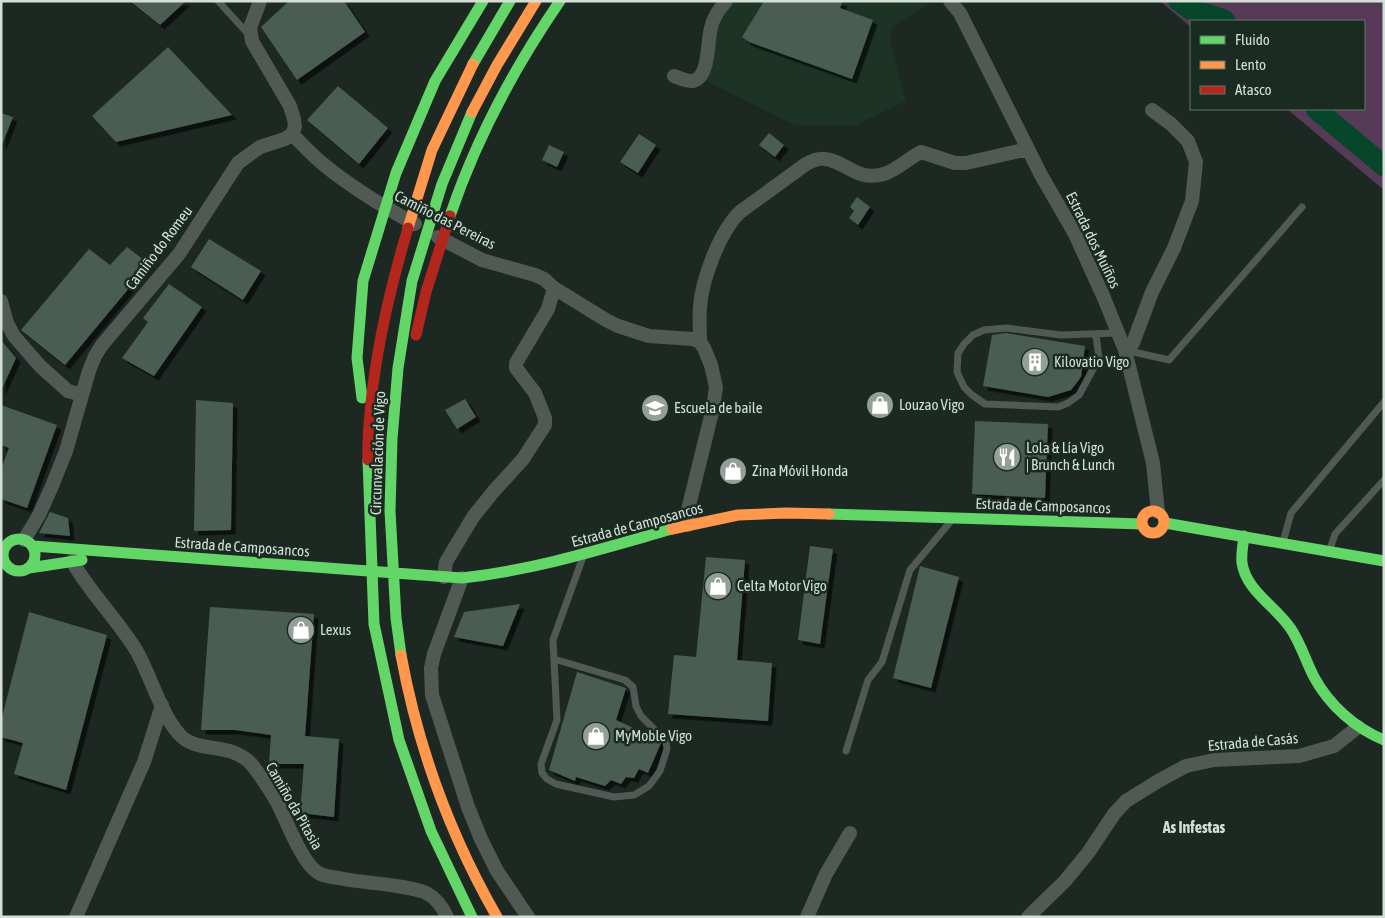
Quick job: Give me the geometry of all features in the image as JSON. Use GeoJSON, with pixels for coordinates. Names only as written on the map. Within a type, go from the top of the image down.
{"type":"FeatureCollection","features":[{"type":"Feature","properties":{"kind":"main road"},"geometry":{"type":"LineString","coordinates":[[367,443],[357,358],[363,281],[396,172],[435,81],[483,1]]}},
{"type":"Feature","properties":{"kind":"main road","name":"Circunvalación de Vigo"},"geometry":{"type":"LineString","coordinates":[[472,917],[431,831],[399,740],[374,624],[367,443],[374,371],[391,285],[432,150],[477,56],[510,1]]}},
{"type":"Feature","properties":{"kind":"main road","name":"Circunvalación de Vigo"},"geometry":{"type":"LineString","coordinates":[[497,917],[480,889],[448,821],[418,729],[398,639],[389,489],[395,382],[408,295],[444,178],[468,121],[498,62],[536,1]]}},
{"type":"Feature","properties":{"kind":"main road"},"geometry":{"type":"LineString","coordinates":[[389,489],[397,472],[405,386],[421,314],[446,229],[476,151],[504,92],[560,1]]}},
{"type":"Feature","properties":{"kind":"main road"},"geometry":{"type":"LineString","coordinates":[[1142,524],[1143,517],[1148,512],[1244,536],[1384,561]]}},
{"type":"Feature","properties":{"kind":"main road","name":"Estrada de Camposancos"},"geometry":{"type":"LineString","coordinates":[[13,570],[5,563],[5,544],[19,539],[28,543],[70,550],[113,551],[142,555],[462,578],[498,574],[540,566],[688,525],[738,515],[786,513],[1142,524],[1145,531],[1156,534],[1162,530],[1162,517]]}},
{"type":"Feature","properties":{"kind":"main road"},"geometry":{"type":"LineString","coordinates":[[1244,536],[1242,557],[1244,570],[1252,585],[1285,620],[1297,637],[1318,683],[1340,710],[1358,727],[1384,740]]}},
{"type":"Feature","properties":{"kind":"main road"},"geometry":{"type":"LineString","coordinates":[[28,543],[35,556],[29,568]]}},
{"type":"Feature","properties":{"kind":"main road","name":"Estrada de Camposancos"},"geometry":{"type":"LineString","coordinates":[[1,565],[18,571],[29,568],[74,565],[142,555]]}},
{"type":"Feature","properties":{"kind":"street"},"geometry":{"type":"LineString","coordinates":[[260,1],[250,28],[252,38],[290,106],[295,127],[292,134]]}},
{"type":"Feature","properties":{"kind":"street"},"geometry":{"type":"LineString","coordinates":[[674,76],[694,81],[701,77],[708,53],[711,28],[716,13],[726,1]]}},
{"type":"Feature","properties":{"kind":"street","name":"Estrada dos Muíños"},"geometry":{"type":"LineString","coordinates":[[950,1],[969,30],[1028,149],[1075,234],[1104,298],[1125,350],[1153,463],[1162,517]]}},
{"type":"Feature","properties":{"kind":"street"},"geometry":{"type":"LineString","coordinates":[[1125,350],[1133,343],[1152,292],[1174,248],[1192,201],[1196,162],[1188,140],[1152,110]]}},
{"type":"Feature","properties":{"kind":"street","name":"Camiño das Pereiras"},"geometry":{"type":"LineString","coordinates":[[292,134],[322,163],[373,201],[457,248],[482,260],[544,279],[554,288],[618,326],[649,336],[693,339],[700,342]]}},
{"type":"Feature","properties":{"kind":"street","name":"Camiño do Romeu"},"geometry":{"type":"LineString","coordinates":[[28,543],[66,451],[89,371],[98,350],[178,254],[238,163],[260,147],[285,139],[292,134]]}},
{"type":"Feature","properties":{"kind":"street"},"geometry":{"type":"LineString","coordinates":[[688,525],[688,514],[713,408],[716,387],[711,365],[700,342],[700,306],[705,284],[725,230],[732,220],[740,212],[806,164],[817,159],[826,159],[858,174],[869,176],[885,174],[921,152],[960,163],[1028,149]]}},
{"type":"Feature","properties":{"kind":"street"},"geometry":{"type":"LineString","coordinates":[[444,577],[446,562],[473,517],[523,459],[545,425],[545,418],[535,392],[516,368],[516,363],[548,309],[554,288]]}},
{"type":"Feature","properties":{"kind":"street"},"geometry":{"type":"LineString","coordinates":[[1,300],[7,323],[14,336],[40,366],[68,391],[82,395]]}},
{"type":"Feature","properties":{"kind":"street","name":"Camiño da Pitasia"},"geometry":{"type":"LineString","coordinates":[[74,565],[136,651],[178,733],[191,743],[238,753],[252,765],[270,790],[305,858],[316,872],[350,881],[409,888],[427,893],[439,903],[447,917]]}},
{"type":"Feature","properties":{"kind":"street"},"geometry":{"type":"LineString","coordinates":[[462,578],[434,654],[431,668],[432,695],[465,798],[481,839],[497,871],[528,917]]}},
{"type":"Feature","properties":{"kind":"street"},"geometry":{"type":"LineString","coordinates":[[76,917],[144,762],[162,705]]}},
{"type":"Feature","properties":{"kind":"street","name":"Estrada de Casás"},"geometry":{"type":"LineString","coordinates":[[1028,917],[1044,912],[1088,853],[1114,814],[1126,801],[1160,780],[1186,766],[1214,760],[1299,756],[1334,746],[1358,727]]}},
{"type":"Feature","properties":{"kind":"street"},"geometry":{"type":"LineString","coordinates":[[807,917],[826,874],[850,833]]}},
{"type":"Feature","properties":{"kind":"lane"},"geometry":{"type":"LineString","coordinates":[[218,1],[252,38]]}},
{"type":"Feature","properties":{"kind":"lane"},"geometry":{"type":"LineString","coordinates":[[1125,350],[1169,360],[1302,207]]}},
{"type":"Feature","properties":{"kind":"lane"},"geometry":{"type":"LineString","coordinates":[[1096,335],[1099,358],[1079,395],[1058,407],[985,404],[964,387],[957,372],[958,353],[973,335],[984,330],[1008,328],[1061,335],[1117,333]]}},
{"type":"Feature","properties":{"kind":"lane"},"geometry":{"type":"LineString","coordinates":[[1282,543],[1291,514],[1384,402]]}},
{"type":"Feature","properties":{"kind":"lane"},"geometry":{"type":"LineString","coordinates":[[1330,552],[1336,534],[1384,480]]}},
{"type":"Feature","properties":{"kind":"lane"},"geometry":{"type":"LineString","coordinates":[[846,751],[868,680],[882,662],[910,570],[952,519]]}},
{"type":"Feature","properties":{"kind":"lane"},"geometry":{"type":"LineString","coordinates":[[554,659],[625,680],[633,686],[636,706],[641,716],[666,741],[667,749],[660,771],[649,786],[634,795],[614,798],[556,784],[542,773],[541,764],[557,720],[553,640],[584,555]]}},
{"type":"Feature","properties":{"kind":"shaded area"},"geometry":{"type":"Polygon","coordinates":[[[730,1],[933,1],[892,27],[890,39],[906,101],[854,126],[795,125],[705,80],[714,29],[730,1]]]}},
{"type":"Feature","properties":{"kind":"shaded area"},"geometry":{"type":"Polygon","coordinates":[[[1160,1],[1384,1],[1384,190],[1288,110],[1365,110],[1365,20],[1190,20],[1190,26],[1160,1]]]}},
{"type":"Feature","properties":{"kind":"building"},"geometry":{"type":"Polygon","coordinates":[[[130,1],[186,1],[160,25],[130,1]]]}},
{"type":"Feature","properties":{"kind":"building"},"geometry":{"type":"Polygon","coordinates":[[[289,1],[344,1],[365,32],[297,80],[261,27],[289,1]]]}},
{"type":"Feature","properties":{"kind":"building"},"geometry":{"type":"Polygon","coordinates":[[[764,1],[843,1],[840,8],[873,20],[852,79],[749,42],[742,37],[764,1]]]}},
{"type":"Feature","properties":{"kind":"building"},"geometry":{"type":"Polygon","coordinates":[[[168,47],[232,115],[116,142],[92,116],[168,47]]]}},
{"type":"Feature","properties":{"kind":"building"},"geometry":{"type":"Polygon","coordinates":[[[338,86],[388,128],[359,164],[307,120],[338,86]]]}},
{"type":"Feature","properties":{"kind":"building"},"geometry":{"type":"Polygon","coordinates":[[[1,113],[13,117],[2,145],[1,145],[1,113]]]}},
{"type":"Feature","properties":{"kind":"building"},"geometry":{"type":"Polygon","coordinates":[[[769,133],[784,145],[775,157],[759,145],[769,133]]]}},
{"type":"Feature","properties":{"kind":"building"},"geometry":{"type":"Polygon","coordinates":[[[639,134],[656,145],[638,173],[620,162],[639,134]]]}},
{"type":"Feature","properties":{"kind":"building"},"geometry":{"type":"Polygon","coordinates":[[[549,145],[564,152],[557,167],[542,160],[549,145]]]}},
{"type":"Feature","properties":{"kind":"building"},"geometry":{"type":"Polygon","coordinates":[[[857,197],[870,207],[858,225],[849,218],[854,211],[850,207],[857,197]]]}},
{"type":"Feature","properties":{"kind":"building"},"geometry":{"type":"Polygon","coordinates":[[[209,239],[261,271],[243,300],[191,267],[209,239]]]}},
{"type":"Feature","properties":{"kind":"building"},"geometry":{"type":"Polygon","coordinates":[[[127,247],[149,264],[65,365],[21,330],[89,249],[110,265],[127,247]]]}},
{"type":"Feature","properties":{"kind":"building"},"geometry":{"type":"Polygon","coordinates":[[[169,284],[202,307],[154,376],[122,358],[148,322],[143,318],[169,284]]]}},
{"type":"Feature","properties":{"kind":"building","name":"Kilovatio Vigo"},"geometry":{"type":"Polygon","coordinates":[[[1006,333],[1085,346],[1081,377],[1071,390],[1048,397],[983,386],[992,335],[1006,333]]]}},
{"type":"Feature","properties":{"kind":"building"},"geometry":{"type":"Polygon","coordinates":[[[1,340],[16,358],[1,391],[1,340]]]}},
{"type":"Feature","properties":{"kind":"building"},"geometry":{"type":"Polygon","coordinates":[[[465,399],[476,417],[457,429],[445,410],[465,399]]]}},
{"type":"Feature","properties":{"kind":"building"},"geometry":{"type":"Polygon","coordinates":[[[196,400],[233,403],[231,530],[194,531],[196,400]]]}},
{"type":"Feature","properties":{"kind":"building"},"geometry":{"type":"Polygon","coordinates":[[[1,405],[57,425],[27,508],[1,499],[1,469],[9,448],[1,445],[1,405]]]}},
{"type":"Feature","properties":{"kind":"building"},"geometry":{"type":"Polygon","coordinates":[[[975,421],[1048,424],[1045,498],[972,494],[975,421]]]}},
{"type":"Feature","properties":{"kind":"building"},"geometry":{"type":"Polygon","coordinates":[[[50,512],[68,518],[70,536],[39,533],[50,512]]]}},
{"type":"Feature","properties":{"kind":"building"},"geometry":{"type":"Polygon","coordinates":[[[810,546],[833,549],[820,644],[798,640],[810,546]]]}},
{"type":"Feature","properties":{"kind":"building"},"geometry":{"type":"Polygon","coordinates":[[[706,557],[745,560],[737,660],[772,663],[768,721],[668,714],[674,655],[696,657],[706,557]]]}},
{"type":"Feature","properties":{"kind":"building"},"geometry":{"type":"Polygon","coordinates":[[[920,566],[959,577],[931,688],[893,678],[920,566]]]}},
{"type":"Feature","properties":{"kind":"building"},"geometry":{"type":"Polygon","coordinates":[[[520,604],[503,646],[454,637],[464,612],[520,604]]]}},
{"type":"Feature","properties":{"kind":"building"},"geometry":{"type":"Polygon","coordinates":[[[210,607],[314,614],[305,736],[339,739],[334,817],[300,813],[304,764],[269,764],[271,735],[235,730],[201,730],[210,607]]]}},
{"type":"Feature","properties":{"kind":"building"},"geometry":{"type":"Polygon","coordinates":[[[29,612],[107,635],[66,790],[14,774],[23,743],[1,737],[1,721],[29,612]]]}},
{"type":"Feature","properties":{"kind":"building"},"geometry":{"type":"Polygon","coordinates":[[[577,672],[626,688],[616,720],[655,738],[661,743],[648,773],[639,769],[634,778],[626,777],[621,784],[611,780],[605,786],[576,777],[575,781],[549,770],[577,672]]]}},
{"type":"Feature","properties":{"kind":"waterway"},"geometry":{"type":"LineString","coordinates":[[1179,1],[1190,9],[1223,20]]}},
{"type":"Feature","properties":{"kind":"waterway"},"geometry":{"type":"LineString","coordinates":[[1317,110],[1384,166]]}},
{"type":"Feature","properties":{"kind":"traffic: fast"},"geometry":{"type":"LineString","coordinates":[[362,398],[357,358],[363,281],[396,173],[435,81],[483,1]]}},
{"type":"Feature","properties":{"kind":"traffic: fast"},"geometry":{"type":"LineString","coordinates":[[473,64],[510,1]]}},
{"type":"Feature","properties":{"kind":"traffic: fast"},"geometry":{"type":"LineString","coordinates":[[450,216],[460,187],[484,132],[527,52],[560,1]]}},
{"type":"Feature","properties":{"kind":"traffic: fast"},"geometry":{"type":"LineString","coordinates":[[401,655],[396,618],[390,511],[392,439],[398,368],[412,281],[442,184],[472,112]]}},
{"type":"Feature","properties":{"kind":"traffic: fast"},"geometry":{"type":"LineString","coordinates":[[368,460],[374,624],[399,740],[431,831],[472,917]]}},
{"type":"Feature","properties":{"kind":"traffic: fast"},"geometry":{"type":"LineString","coordinates":[[829,514],[1142,524]]}},
{"type":"Feature","properties":{"kind":"traffic: fast"},"geometry":{"type":"LineString","coordinates":[[1165,523],[1384,561]]}},
{"type":"Feature","properties":{"kind":"traffic: fast"},"geometry":{"type":"LineString","coordinates":[[33,546],[462,578],[542,564],[672,529]]}},
{"type":"Feature","properties":{"kind":"traffic: fast"},"geometry":{"type":"LineString","coordinates":[[1244,536],[1242,563],[1249,582],[1291,629],[1320,687],[1335,706],[1353,722],[1384,740]]}},
{"type":"Feature","properties":{"kind":"traffic: fast"},"geometry":{"type":"LineString","coordinates":[[19,539],[25,540],[30,544],[34,549],[35,555],[34,561],[30,566],[25,570],[19,571],[13,570],[8,566],[4,561],[3,555],[4,549],[8,544],[13,540],[19,539]]}},
{"type":"Feature","properties":{"kind":"traffic: fast"},"geometry":{"type":"LineString","coordinates":[[29,568],[82,560]]}},
{"type":"Feature","properties":{"kind":"traffic: slow"},"geometry":{"type":"LineString","coordinates":[[472,112],[497,65],[536,1]]}},
{"type":"Feature","properties":{"kind":"traffic: slow"},"geometry":{"type":"LineString","coordinates":[[408,228],[432,150],[473,64]]}},
{"type":"Feature","properties":{"kind":"traffic: slow"},"geometry":{"type":"LineString","coordinates":[[1149,511],[1157,511],[1164,518],[1164,522],[1164,526],[1157,533],[1149,533],[1142,526],[1142,518],[1149,511]]}},
{"type":"Feature","properties":{"kind":"traffic: slow"},"geometry":{"type":"LineString","coordinates":[[672,529],[738,515],[829,514]]}},
{"type":"Feature","properties":{"kind":"traffic: slow"},"geometry":{"type":"LineString","coordinates":[[401,655],[408,690],[426,757],[450,823],[497,917]]}},
{"type":"Feature","properties":{"kind":"traffic: jam"},"geometry":{"type":"LineString","coordinates":[[416,335],[426,292],[450,216]]}},
{"type":"Feature","properties":{"kind":"traffic: jam"},"geometry":{"type":"LineString","coordinates":[[368,460],[369,424],[377,358],[390,293],[408,228]]}},
{"type":"Feature","properties":{"kind":"place","name":"Kilovatio Vigo"},"geometry":{"type":"Point","coordinates":[1035,362]}},
{"type":"Feature","properties":{"kind":"place","name":"Louzao Vigo"},"geometry":{"type":"Point","coordinates":[880,405]}},
{"type":"Feature","properties":{"kind":"place","name":"Escuela de baile"},"geometry":{"type":"Point","coordinates":[655,408]}},
{"type":"Feature","properties":{"kind":"place","name":"Lola & Lía Vigo | Brunch & Lunch"},"geometry":{"type":"Point","coordinates":[1007,457]}},
{"type":"Feature","properties":{"kind":"place","name":"Zina Móvil Honda"},"geometry":{"type":"Point","coordinates":[733,471]}},
{"type":"Feature","properties":{"kind":"place","name":"Celta Motor Vigo"},"geometry":{"type":"Point","coordinates":[718,586]}},
{"type":"Feature","properties":{"kind":"place","name":"Lexus"},"geometry":{"type":"Point","coordinates":[301,630]}},
{"type":"Feature","properties":{"kind":"place","name":"MyMoble Vigo"},"geometry":{"type":"Point","coordinates":[596,736]}},
{"type":"Feature","properties":{"kind":"district","name":"As Infestas"},"geometry":{"type":"Point","coordinates":[1194,827]}}]}
